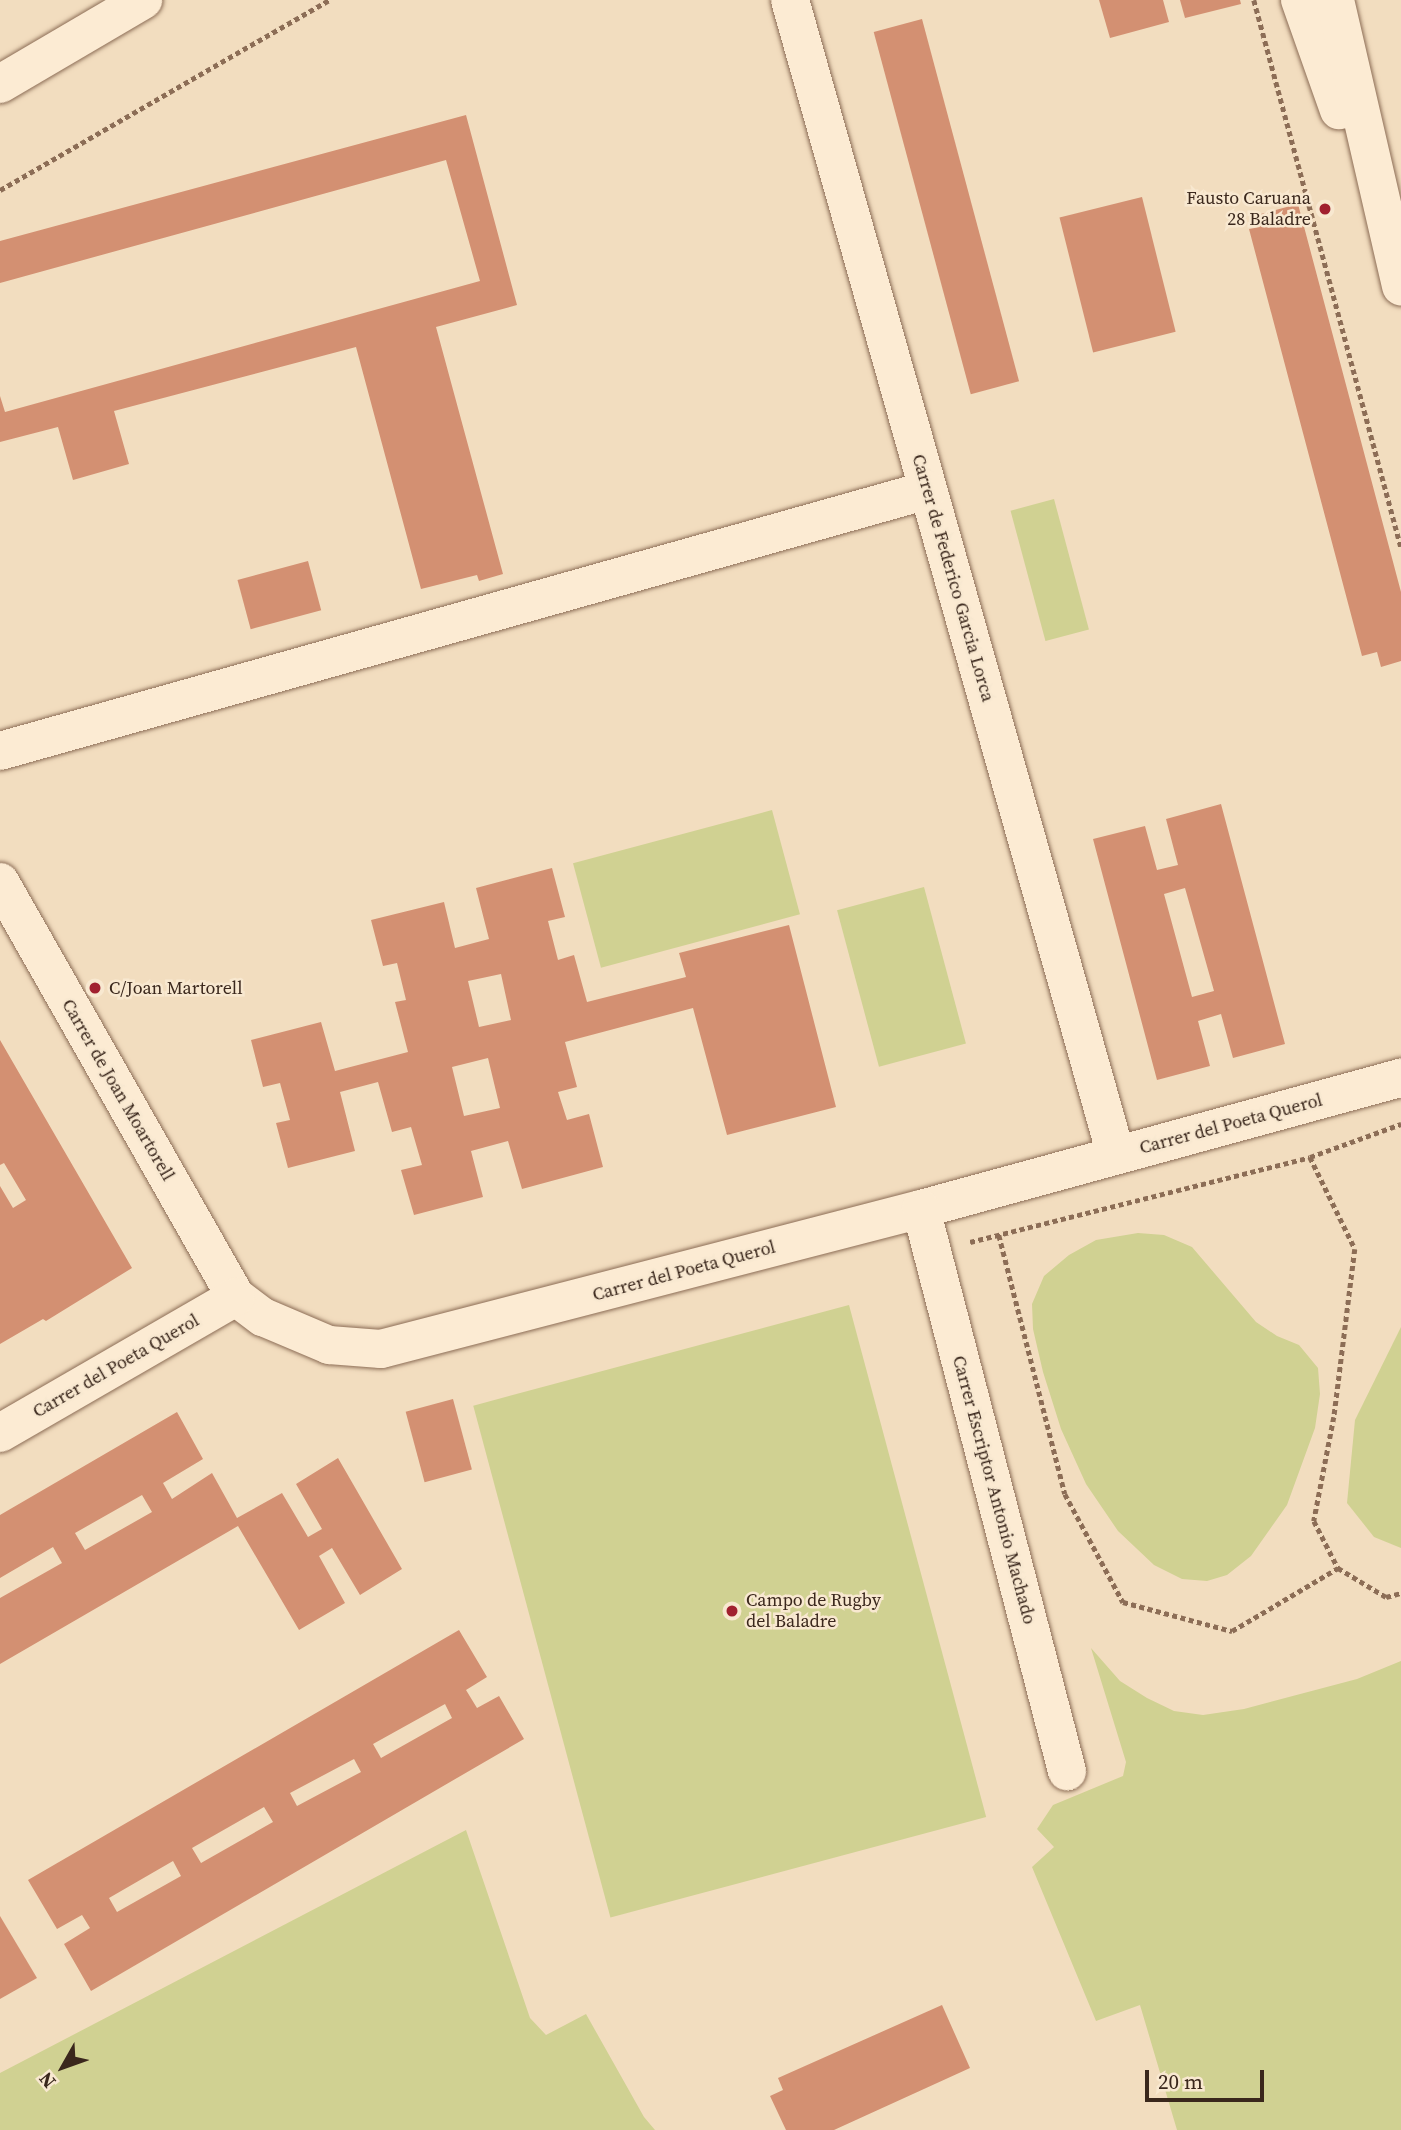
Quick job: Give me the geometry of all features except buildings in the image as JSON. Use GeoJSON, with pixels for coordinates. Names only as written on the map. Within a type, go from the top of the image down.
{"type":"FeatureCollection","features":[{"type":"Feature","properties":{"kind":"street"},"geometry":{"type":"LineString","coordinates":[[0,84],[143,0]]}},
{"type":"Feature","properties":{"kind":"street","name":"Carrer de Federico Garcia Lorca"},"geometry":{"type":"LineString","coordinates":[[790,0],[1116,1155]]}},
{"type":"Feature","properties":{"kind":"street"},"geometry":{"type":"LineString","coordinates":[[1300,0],[1400,281]]}},
{"type":"Feature","properties":{"kind":"street"},"geometry":{"type":"LineString","coordinates":[[1335,0],[1400,281]]}},
{"type":"Feature","properties":{"kind":"street"},"geometry":{"type":"LineString","coordinates":[[0,751],[928,490]]}},
{"type":"Feature","properties":{"kind":"street","name":"Carrer de Joan Moartorell"},"geometry":{"type":"LineString","coordinates":[[0,882],[236,1297]]}},
{"type":"Feature","properties":{"kind":"street","name":"Carrer del Poeta Querol"},"geometry":{"type":"LineString","coordinates":[[0,1433],[236,1297],[263,1317],[329,1345],[381,1349],[921,1209],[1401,1079]]}},
{"type":"Feature","properties":{"kind":"street","name":"Carrer Escriptor Antonio Machado"},"geometry":{"type":"LineString","coordinates":[[921,1209],[1067,1771]]}},
{"type":"Feature","properties":{"kind":"path"},"geometry":{"type":"LineString","coordinates":[[0,190],[329,0]]}},
{"type":"Feature","properties":{"kind":"path"},"geometry":{"type":"LineString","coordinates":[[1254,0],[1401,547]]}},
{"type":"Feature","properties":{"kind":"path"},"geometry":{"type":"LineString","coordinates":[[932,1252],[1310,1157],[1401,1124]]}},
{"type":"Feature","properties":{"kind":"path"},"geometry":{"type":"LineString","coordinates":[[1310,1157],[1355,1249],[1335,1417],[1314,1521],[1338,1568],[1386,1597],[1401,1593]]}},
{"type":"Feature","properties":{"kind":"path"},"geometry":{"type":"LineString","coordinates":[[999,1235],[1065,1494],[1123,1602],[1232,1631],[1338,1568]]}},
{"type":"Feature","properties":{"kind":"green space"},"geometry":{"type":"Polygon","coordinates":[[[1054,499],[1089,629],[1045,641],[1011,511],[1054,499]]]}},
{"type":"Feature","properties":{"kind":"green space"},"geometry":{"type":"Polygon","coordinates":[[[772,810],[800,914],[601,968],[573,863],[772,810]]]}},
{"type":"Feature","properties":{"kind":"green space"},"geometry":{"type":"Polygon","coordinates":[[[924,887],[966,1043],[879,1067],[837,910],[924,887]]]}},
{"type":"Feature","properties":{"kind":"green space"},"geometry":{"type":"Polygon","coordinates":[[[1138,1233],[1164,1235],[1192,1247],[1256,1322],[1277,1336],[1299,1345],[1318,1368],[1320,1394],[1315,1428],[1287,1505],[1251,1556],[1227,1575],[1207,1581],[1182,1579],[1154,1565],[1118,1531],[1086,1484],[1061,1429],[1033,1329],[1032,1304],[1044,1276],[1069,1255],[1096,1240],[1138,1233]]]}},
{"type":"Feature","properties":{"kind":"green space","name":"Campo de Rugby del Baladre"},"geometry":{"type":"Polygon","coordinates":[[[849,1305],[986,1817],[610,1918],[473,1406],[849,1305]]]}},
{"type":"Feature","properties":{"kind":"green space"},"geometry":{"type":"Polygon","coordinates":[[[1401,1327],[1401,1548],[1374,1537],[1347,1503],[1355,1420],[1401,1327]]]}},
{"type":"Feature","properties":{"kind":"green space"},"geometry":{"type":"Polygon","coordinates":[[[1091,1648],[1120,1681],[1147,1698],[1174,1711],[1203,1715],[1244,1709],[1357,1679],[1401,1661],[1401,2130],[1177,2130],[1140,2005],[1096,2021],[1032,1867],[1054,1847],[1037,1829],[1053,1805],[1123,1776],[1126,1762],[1091,1648]]]}},
{"type":"Feature","properties":{"kind":"green space"},"geometry":{"type":"Polygon","coordinates":[[[466,1830],[530,2018],[546,2035],[586,2014],[644,2117],[655,2130],[0,2130],[0,2073],[466,1830]]]}},
{"type":"Feature","properties":{"kind":"place","name":"Fausto Caruana 28 Baladre"},"geometry":{"type":"Point","coordinates":[1325,209]}},
{"type":"Feature","properties":{"kind":"place","name":"C/Joan Martorell"},"geometry":{"type":"Point","coordinates":[95,988]}},
{"type":"Feature","properties":{"kind":"place","name":"Campo de Rugby del Baladre"},"geometry":{"type":"Point","coordinates":[732,1611]}}]}
